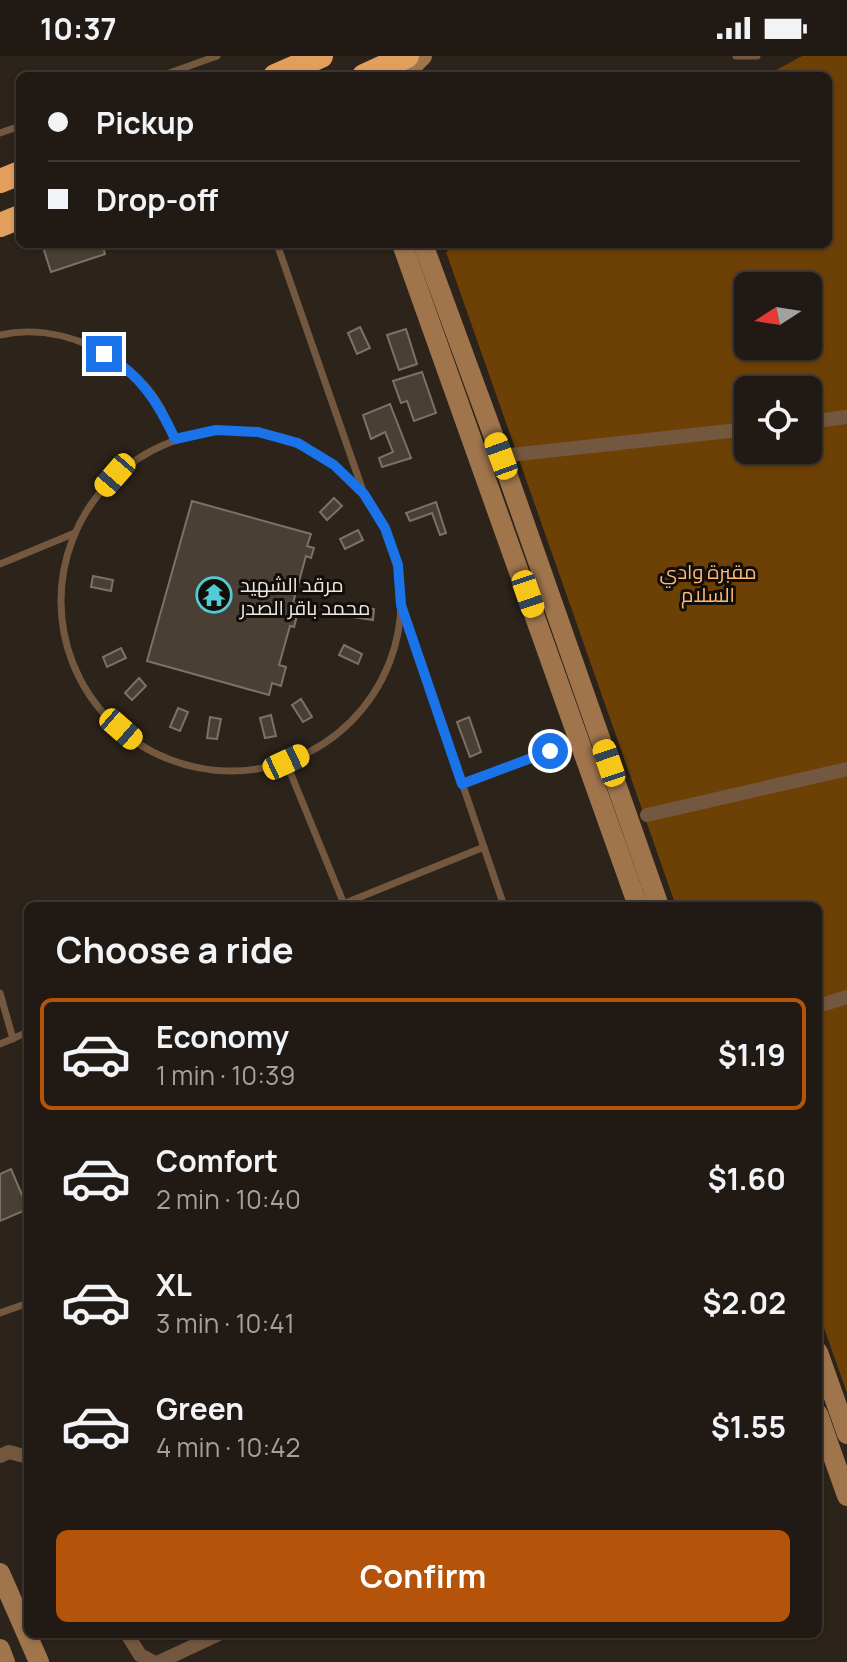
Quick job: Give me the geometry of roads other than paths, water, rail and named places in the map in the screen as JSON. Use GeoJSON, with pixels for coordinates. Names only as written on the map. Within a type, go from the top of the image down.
{"type":"FeatureCollection","features":[{"type":"Feature","properties":{"kind":"highway"},"geometry":{"type":"LineString","coordinates":[[373,72],[407,56]]}},
{"type":"Feature","properties":{"kind":"highway"},"geometry":{"type":"LineString","coordinates":[[283,72],[311,58]]}},
{"type":"Feature","properties":{"kind":"street"},"geometry":{"type":"LineString","coordinates":[[406,72],[422,56]]}},
{"type":"Feature","properties":{"kind":"street"},"geometry":{"type":"LineString","coordinates":[[403,248],[498,509],[522,545],[657,902]]}},
{"type":"Feature","properties":{"kind":"street"},"geometry":{"type":"LineString","coordinates":[[424,248],[516,497],[522,545],[580,741],[637,902]]}},
{"type":"Feature","properties":{"kind":"street"},"geometry":{"type":"LineString","coordinates":[[822,420],[847,417]]}},
{"type":"Feature","properties":{"kind":"street"},"geometry":{"type":"LineString","coordinates":[[501,456],[734,431]]}},
{"type":"Feature","properties":{"kind":"street"},"geometry":{"type":"LineString","coordinates":[[498,509],[511,505],[516,497]]}},
{"type":"Feature","properties":{"kind":"street"},"geometry":{"type":"LineString","coordinates":[[647,815],[847,769]]}},
{"type":"Feature","properties":{"kind":"street"},"geometry":{"type":"LineString","coordinates":[[822,1005],[847,997]]}},
{"type":"Feature","properties":{"kind":"street"},"geometry":{"type":"LineString","coordinates":[[824,1386],[847,1434]]}},
{"type":"Feature","properties":{"kind":"street"},"geometry":{"type":"LineString","coordinates":[[822,1425],[847,1496]]}},
{"type":"Feature","properties":{"kind":"street"},"geometry":{"type":"LineString","coordinates":[[0,1456],[9,1452],[24,1456]]}},
{"type":"Feature","properties":{"kind":"street"},"geometry":{"type":"LineString","coordinates":[[0,1573],[24,1628]]}},
{"type":"Feature","properties":{"kind":"street"},"geometry":{"type":"LineString","coordinates":[[28,1638],[39,1662]]}},
{"type":"Feature","properties":{"kind":"street"},"geometry":{"type":"LineString","coordinates":[[129,1638],[140,1655],[159,1662],[210,1638]]}},
{"type":"Feature","properties":{"kind":"lane"},"geometry":{"type":"LineString","coordinates":[[172,72],[217,56]]}},
{"type":"Feature","properties":{"kind":"lane"},"geometry":{"type":"LineString","coordinates":[[736,56],[757,56]]}},
{"type":"Feature","properties":{"kind":"lane"},"geometry":{"type":"LineString","coordinates":[[278,248],[364,494],[385,528],[398,565],[401,605],[395,646],[386,672],[368,702],[317,748],[286,762],[248,771],[209,770],[171,760],[136,742],[106,716],[83,685],[68,648],[61,610],[64,570],[75,533],[92,502],[115,475],[143,454],[175,439],[216,430],[258,432],[298,443],[334,465],[364,494]]}},
{"type":"Feature","properties":{"kind":"lane"},"geometry":{"type":"LineString","coordinates":[[0,335],[46,333],[86,343],[123,364],[159,404],[175,439]]}},
{"type":"Feature","properties":{"kind":"lane"},"geometry":{"type":"LineString","coordinates":[[0,564],[75,533]]}},
{"type":"Feature","properties":{"kind":"lane"},"geometry":{"type":"LineString","coordinates":[[401,605],[503,902]]}},
{"type":"Feature","properties":{"kind":"lane"},"geometry":{"type":"LineString","coordinates":[[462,784],[580,741]]}},
{"type":"Feature","properties":{"kind":"lane"},"geometry":{"type":"LineString","coordinates":[[286,762],[340,902]]}},
{"type":"Feature","properties":{"kind":"lane"},"geometry":{"type":"LineString","coordinates":[[348,902],[484,847]]}},
{"type":"Feature","properties":{"kind":"lane"},"geometry":{"type":"LineString","coordinates":[[0,993],[13,1039]]}},
{"type":"Feature","properties":{"kind":"lane"},"geometry":{"type":"LineString","coordinates":[[0,1044],[24,1034]]}},
{"type":"Feature","properties":{"kind":"lane"},"geometry":{"type":"LineString","coordinates":[[0,1313],[24,1304]]}},
{"type":"Feature","properties":{"kind":"place","name":"مرقد الشهيد محمد باقر الصدر"},"geometry":{"type":"Point","coordinates":[214,595]}},
{"type":"Feature","properties":{"kind":"park label","name":"مقبرة وادي السلام"},"geometry":{"type":"Point","coordinates":[708,582]}}]}
